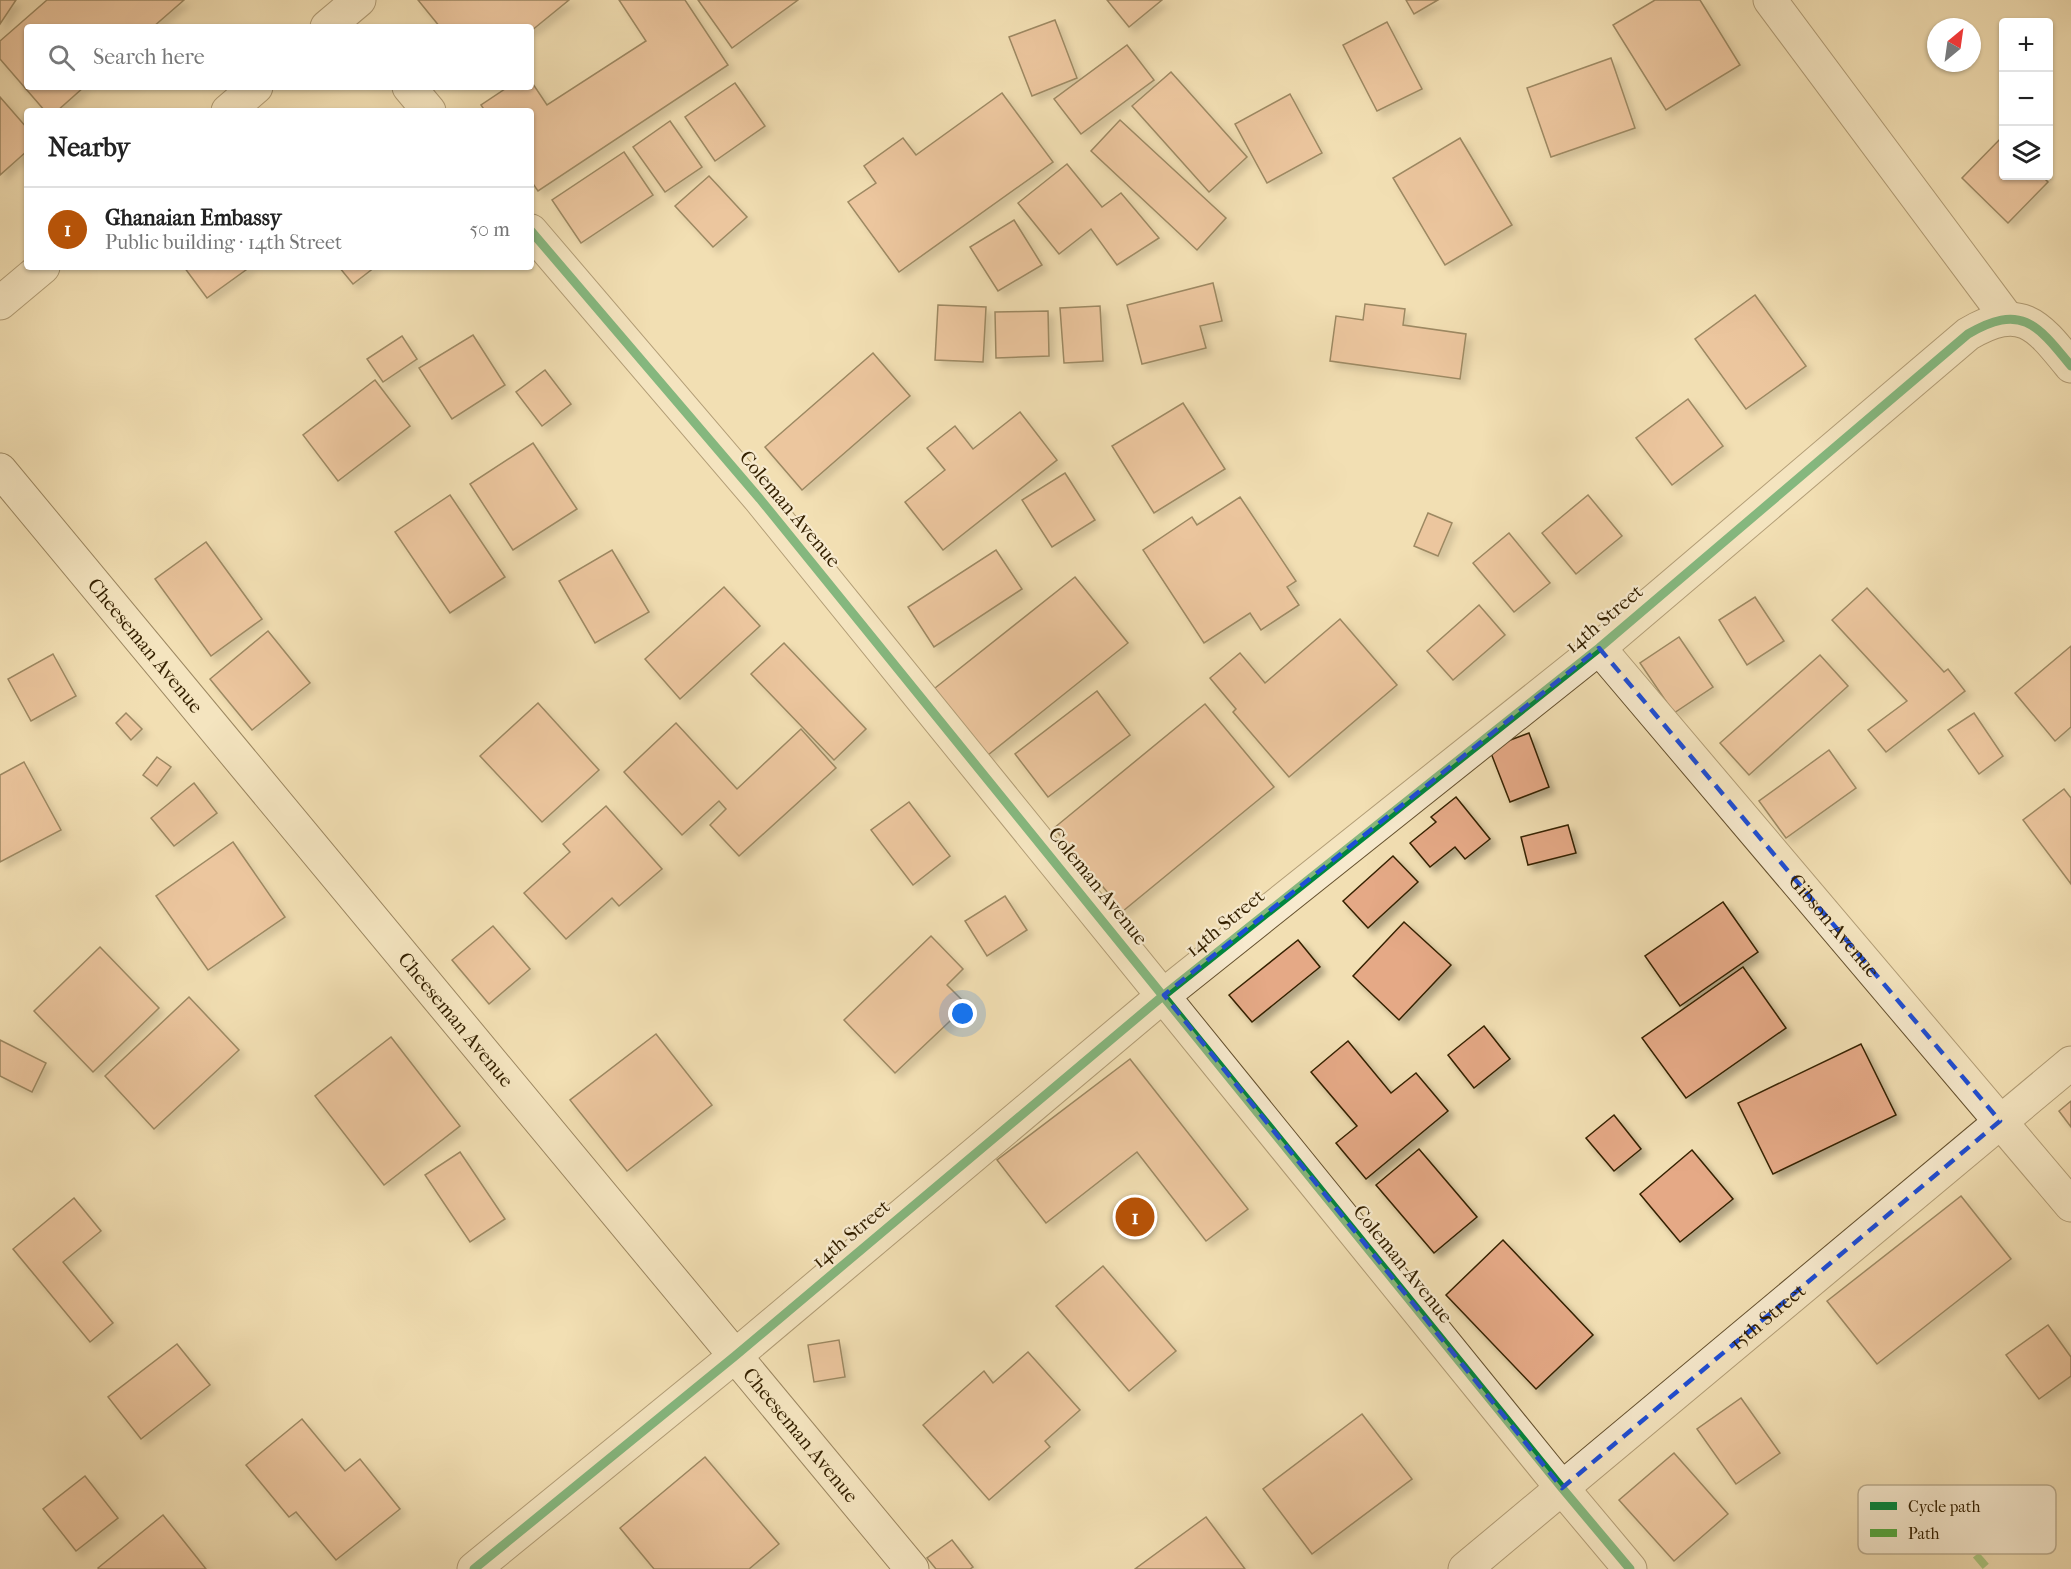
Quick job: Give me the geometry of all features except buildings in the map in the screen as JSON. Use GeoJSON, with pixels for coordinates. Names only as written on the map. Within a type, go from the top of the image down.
{"type":"FeatureCollection","features":[{"type":"Feature","properties":{"kind":"street"},"geometry":{"type":"LineString","coordinates":[[1770,0],[2007,318],[2027,322],[2047,336],[2071,366]]}},
{"type":"Feature","properties":{"kind":"street"},"geometry":{"type":"LineString","coordinates":[[232,108],[252,90]]}},
{"type":"Feature","properties":{"kind":"street"},"geometry":{"type":"LineString","coordinates":[[412,90],[426,108]]}},
{"type":"Feature","properties":{"kind":"street","name":"Coleman Avenue"},"geometry":{"type":"LineString","coordinates":[[534,235],[760,500],[1630,1569]]}},
{"type":"Feature","properties":{"kind":"street"},"geometry":{"type":"LineString","coordinates":[[0,303],[39,270]]}},
{"type":"Feature","properties":{"kind":"street","name":"14th Street"},"geometry":{"type":"LineString","coordinates":[[474,1569],[735,1356],[1164,995],[1599,648],[1947,350],[1986,323],[2007,318]]}},
{"type":"Feature","properties":{"kind":"street","name":"Cheeseman Avenue"},"geometry":{"type":"LineString","coordinates":[[0,470],[912,1569]]}},
{"type":"Feature","properties":{"kind":"street","name":"Gibson Avenue"},"geometry":{"type":"LineString","coordinates":[[1599,648],[2071,1205]]}},
{"type":"Feature","properties":{"kind":"street","name":"15th Street"},"geometry":{"type":"LineString","coordinates":[[1465,1569],[2071,1063]]}},
{"type":"Feature","properties":{"kind":"highlighted area"},"geometry":{"type":"Polygon","coordinates":[[[1599,648],[2000,1121],[1562,1488],[1164,995],[1599,648]]]}},
{"type":"Feature","properties":{"kind":"marked path"},"geometry":{"type":"LineString","coordinates":[[1976,1555],[1988,1569]]}},
{"type":"Feature","properties":{"kind":"cycle path"},"geometry":{"type":"LineString","coordinates":[[534,235],[760,499],[1630,1569]]}},
{"type":"Feature","properties":{"kind":"cycle path"},"geometry":{"type":"LineString","coordinates":[[474,1569],[735,1356],[1164,995],[1599,648],[1968,334],[1986,325],[2015,319],[2037,329],[2071,366]]}},
{"type":"Feature","properties":{"kind":"place","name":"Ghanaian Embassy"},"geometry":{"type":"Point","coordinates":[1135,1217]}}]}
